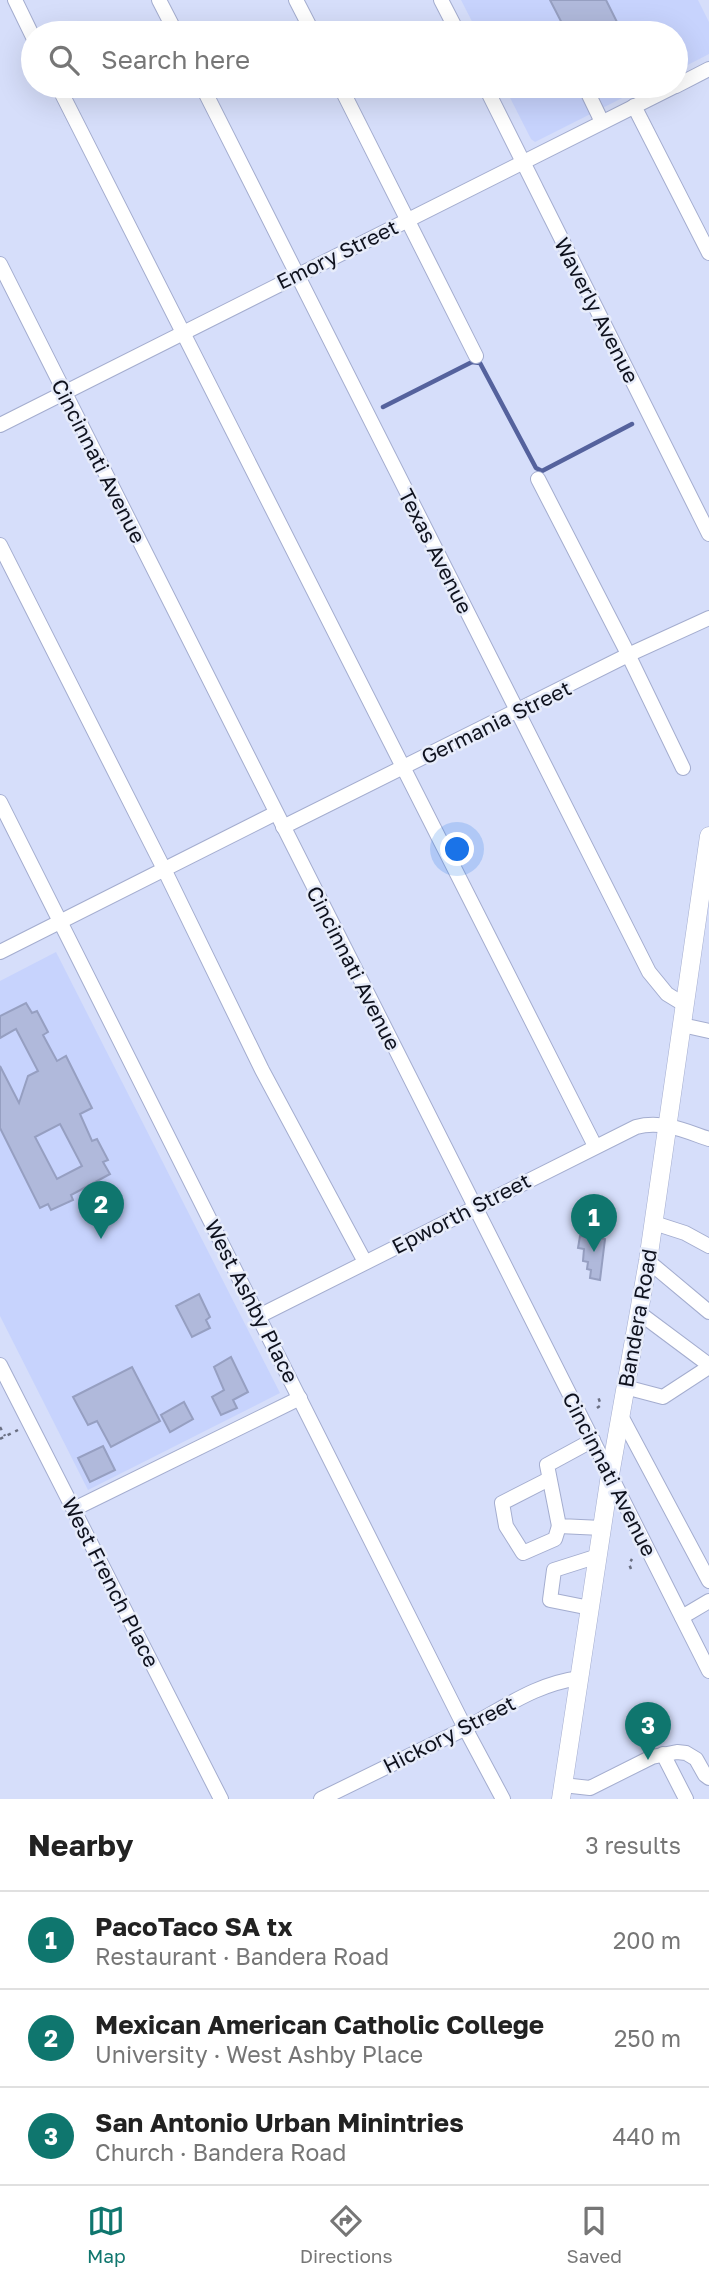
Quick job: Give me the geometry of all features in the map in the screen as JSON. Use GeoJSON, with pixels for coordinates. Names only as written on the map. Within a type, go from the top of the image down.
{"type":"FeatureCollection","features":[{"type":"Feature","properties":{"kind":"main road","name":"Bandera Road"},"geometry":{"type":"LineString","coordinates":[[562,1792],[610,1475],[654,1223],[685,1005],[702,934],[709,836]]}},
{"type":"Feature","properties":{"kind":"street"},"geometry":{"type":"LineString","coordinates":[[15,0],[25,21]]}},
{"type":"Feature","properties":{"kind":"street"},"geometry":{"type":"LineString","coordinates":[[159,0],[170,21]]}},
{"type":"Feature","properties":{"kind":"street"},"geometry":{"type":"LineString","coordinates":[[296,0],[307,21]]}},
{"type":"Feature","properties":{"kind":"street"},"geometry":{"type":"LineString","coordinates":[[441,0],[452,21]]}},
{"type":"Feature","properties":{"kind":"street","name":"Emory Street"},"geometry":{"type":"LineString","coordinates":[[688,80],[709,69]]}},
{"type":"Feature","properties":{"kind":"street"},"geometry":{"type":"LineString","coordinates":[[64,98],[594,1146]]}},
{"type":"Feature","properties":{"kind":"street","name":"Texas Avenue"},"geometry":{"type":"LineString","coordinates":[[208,98],[649,972],[667,994],[685,1005]]}},
{"type":"Feature","properties":{"kind":"street"},"geometry":{"type":"LineString","coordinates":[[346,98],[476,356]]}},
{"type":"Feature","properties":{"kind":"street","name":"Waverly Avenue"},"geometry":{"type":"LineString","coordinates":[[491,98],[709,534]]}},
{"type":"Feature","properties":{"kind":"street"},"geometry":{"type":"LineString","coordinates":[[591,98],[603,122]]}},
{"type":"Feature","properties":{"kind":"street","name":"Emory Street"},"geometry":{"type":"LineString","coordinates":[[0,425],[651,98]]}},
{"type":"Feature","properties":{"kind":"street"},"geometry":{"type":"LineString","coordinates":[[634,106],[709,253]]}},
{"type":"Feature","properties":{"kind":"street","name":"Cincinnati Avenue"},"geometry":{"type":"LineString","coordinates":[[0,264],[708,1668]]}},
{"type":"Feature","properties":{"kind":"street"},"geometry":{"type":"LineString","coordinates":[[538,479],[683,768]]}},
{"type":"Feature","properties":{"kind":"street"},"geometry":{"type":"LineString","coordinates":[[0,545],[262,1070],[365,1262]]}},
{"type":"Feature","properties":{"kind":"street","name":"Germania Street"},"geometry":{"type":"LineString","coordinates":[[283,827],[628,655],[709,618]]}},
{"type":"Feature","properties":{"kind":"street","name":"West Ashby Place"},"geometry":{"type":"LineString","coordinates":[[0,802],[503,1799]]}},
{"type":"Feature","properties":{"kind":"street"},"geometry":{"type":"LineString","coordinates":[[0,952],[276,813]]}},
{"type":"Feature","properties":{"kind":"street"},"geometry":{"type":"LineString","coordinates":[[682,1025],[709,1031]]}},
{"type":"Feature","properties":{"kind":"street","name":"Epworth Street"},"geometry":{"type":"LineString","coordinates":[[259,1316],[594,1146],[646,1124],[668,1125]]}},
{"type":"Feature","properties":{"kind":"street"},"geometry":{"type":"LineString","coordinates":[[668,1125],[709,1139]]}},
{"type":"Feature","properties":{"kind":"street"},"geometry":{"type":"LineString","coordinates":[[654,1223],[685,1233],[709,1245]]}},
{"type":"Feature","properties":{"kind":"street"},"geometry":{"type":"LineString","coordinates":[[648,1261],[709,1312]]}},
{"type":"Feature","properties":{"kind":"street"},"geometry":{"type":"LineString","coordinates":[[625,1387],[663,1397],[709,1366],[638,1312]]}},
{"type":"Feature","properties":{"kind":"street","name":"West French Place"},"geometry":{"type":"LineString","coordinates":[[0,1365],[221,1799]]}},
{"type":"Feature","properties":{"kind":"street"},"geometry":{"type":"LineString","coordinates":[[74,1509],[300,1398]]}},
{"type":"Feature","properties":{"kind":"street"},"geometry":{"type":"LineString","coordinates":[[620,1414],[709,1581]]}},
{"type":"Feature","properties":{"kind":"street"},"geometry":{"type":"LineString","coordinates":[[549,1479],[502,1503],[506,1526],[523,1553],[555,1539],[559,1526],[547,1465],[593,1440]]}},
{"type":"Feature","properties":{"kind":"street"},"geometry":{"type":"LineString","coordinates":[[559,1526],[602,1528]]}},
{"type":"Feature","properties":{"kind":"street"},"geometry":{"type":"LineString","coordinates":[[590,1608],[550,1600],[554,1570],[598,1556]]}},
{"type":"Feature","properties":{"kind":"street"},"geometry":{"type":"LineString","coordinates":[[682,1617],[709,1601]]}},
{"type":"Feature","properties":{"kind":"street","name":"Hickory Street"},"geometry":{"type":"LineString","coordinates":[[321,1799],[537,1689],[555,1681],[580,1678]]}},
{"type":"Feature","properties":{"kind":"street"},"geometry":{"type":"LineString","coordinates":[[562,1792],[590,1788],[652,1756],[686,1753],[696,1759],[709,1778]]}},
{"type":"Feature","properties":{"kind":"street"},"geometry":{"type":"LineString","coordinates":[[663,1755],[686,1799]]}},
{"type":"Feature","properties":{"kind":"path"},"geometry":{"type":"LineString","coordinates":[[597,1394],[601,1405],[597,1408]]}},
{"type":"Feature","properties":{"kind":"path"},"geometry":{"type":"LineString","coordinates":[[0,1439],[30,1424]]}},
{"type":"Feature","properties":{"kind":"path"},"geometry":{"type":"LineString","coordinates":[[0,1427],[5,1436]]}},
{"type":"Feature","properties":{"kind":"path"},"geometry":{"type":"LineString","coordinates":[[631,1569],[628,1562],[632,1559]]}},
{"type":"Feature","properties":{"kind":"shaded area"},"geometry":{"type":"Polygon","coordinates":[[[461,0],[698,0],[709,22],[709,54],[688,65],[688,21],[472,21],[461,0]]]}},
{"type":"Feature","properties":{"kind":"shaded area"},"geometry":{"type":"Polygon","coordinates":[[[510,98],[622,98],[535,142],[510,98]]]}},
{"type":"Feature","properties":{"kind":"shaded area"},"geometry":{"type":"Polygon","coordinates":[[[56,952],[280,1393],[88,1490],[0,1316],[0,981],[56,952]]]}},
{"type":"Feature","properties":{"kind":"building"},"geometry":{"type":"Polygon","coordinates":[[[550,0],[606,0],[616,21],[561,21],[550,0]]]}},
{"type":"Feature","properties":{"kind":"building"},"geometry":{"type":"Polygon","coordinates":[[[26,1003],[32,1013],[37,1011],[48,1032],[43,1035],[57,1061],[66,1056],[92,1108],[80,1114],[92,1141],[97,1139],[108,1160],[103,1162],[110,1174],[71,1195],[73,1200],[51,1210],[48,1204],[40,1208],[0,1128],[0,1066],[19,1103],[28,1076],[38,1071],[16,1029],[0,1038],[0,1016],[26,1003]],[[60,1124],[35,1137],[57,1179],[82,1166],[60,1124]]]}},
{"type":"Feature","properties":{"kind":"building"},"geometry":{"type":"Polygon","coordinates":[[[580,1236],[605,1239],[600,1280],[590,1278],[588,1262],[583,1261],[584,1249],[578,1248],[580,1236]]]}},
{"type":"Feature","properties":{"kind":"building"},"geometry":{"type":"Polygon","coordinates":[[[199,1294],[210,1317],[206,1320],[210,1328],[192,1337],[176,1306],[199,1294]]]}},
{"type":"Feature","properties":{"kind":"building"},"geometry":{"type":"Polygon","coordinates":[[[231,1357],[248,1392],[233,1400],[237,1408],[221,1415],[212,1397],[224,1390],[214,1367],[231,1357]]]}},
{"type":"Feature","properties":{"kind":"building"},"geometry":{"type":"Polygon","coordinates":[[[132,1367],[160,1421],[111,1447],[97,1421],[88,1425],[73,1397],[132,1367]]]}},
{"type":"Feature","properties":{"kind":"building"},"geometry":{"type":"Polygon","coordinates":[[[184,1402],[193,1419],[170,1432],[161,1415],[184,1402]]]}},
{"type":"Feature","properties":{"kind":"building"},"geometry":{"type":"Polygon","coordinates":[[[103,1446],[115,1470],[90,1482],[78,1458],[103,1446]]]}},
{"type":"Feature","properties":{"kind":"waterway"},"geometry":{"type":"LineString","coordinates":[[383,407],[472,362],[480,363],[536,468],[542,471],[632,424]]}},
{"type":"Feature","properties":{"kind":"place","name":"Mexican American Catholic College"},"geometry":{"type":"Point","coordinates":[101,1239]}},
{"type":"Feature","properties":{"kind":"place","name":"PacoTaco SA tx"},"geometry":{"type":"Point","coordinates":[594,1252]}},
{"type":"Feature","properties":{"kind":"place","name":"San Antonio Urban Minintries"},"geometry":{"type":"Point","coordinates":[648,1760]}}]}
